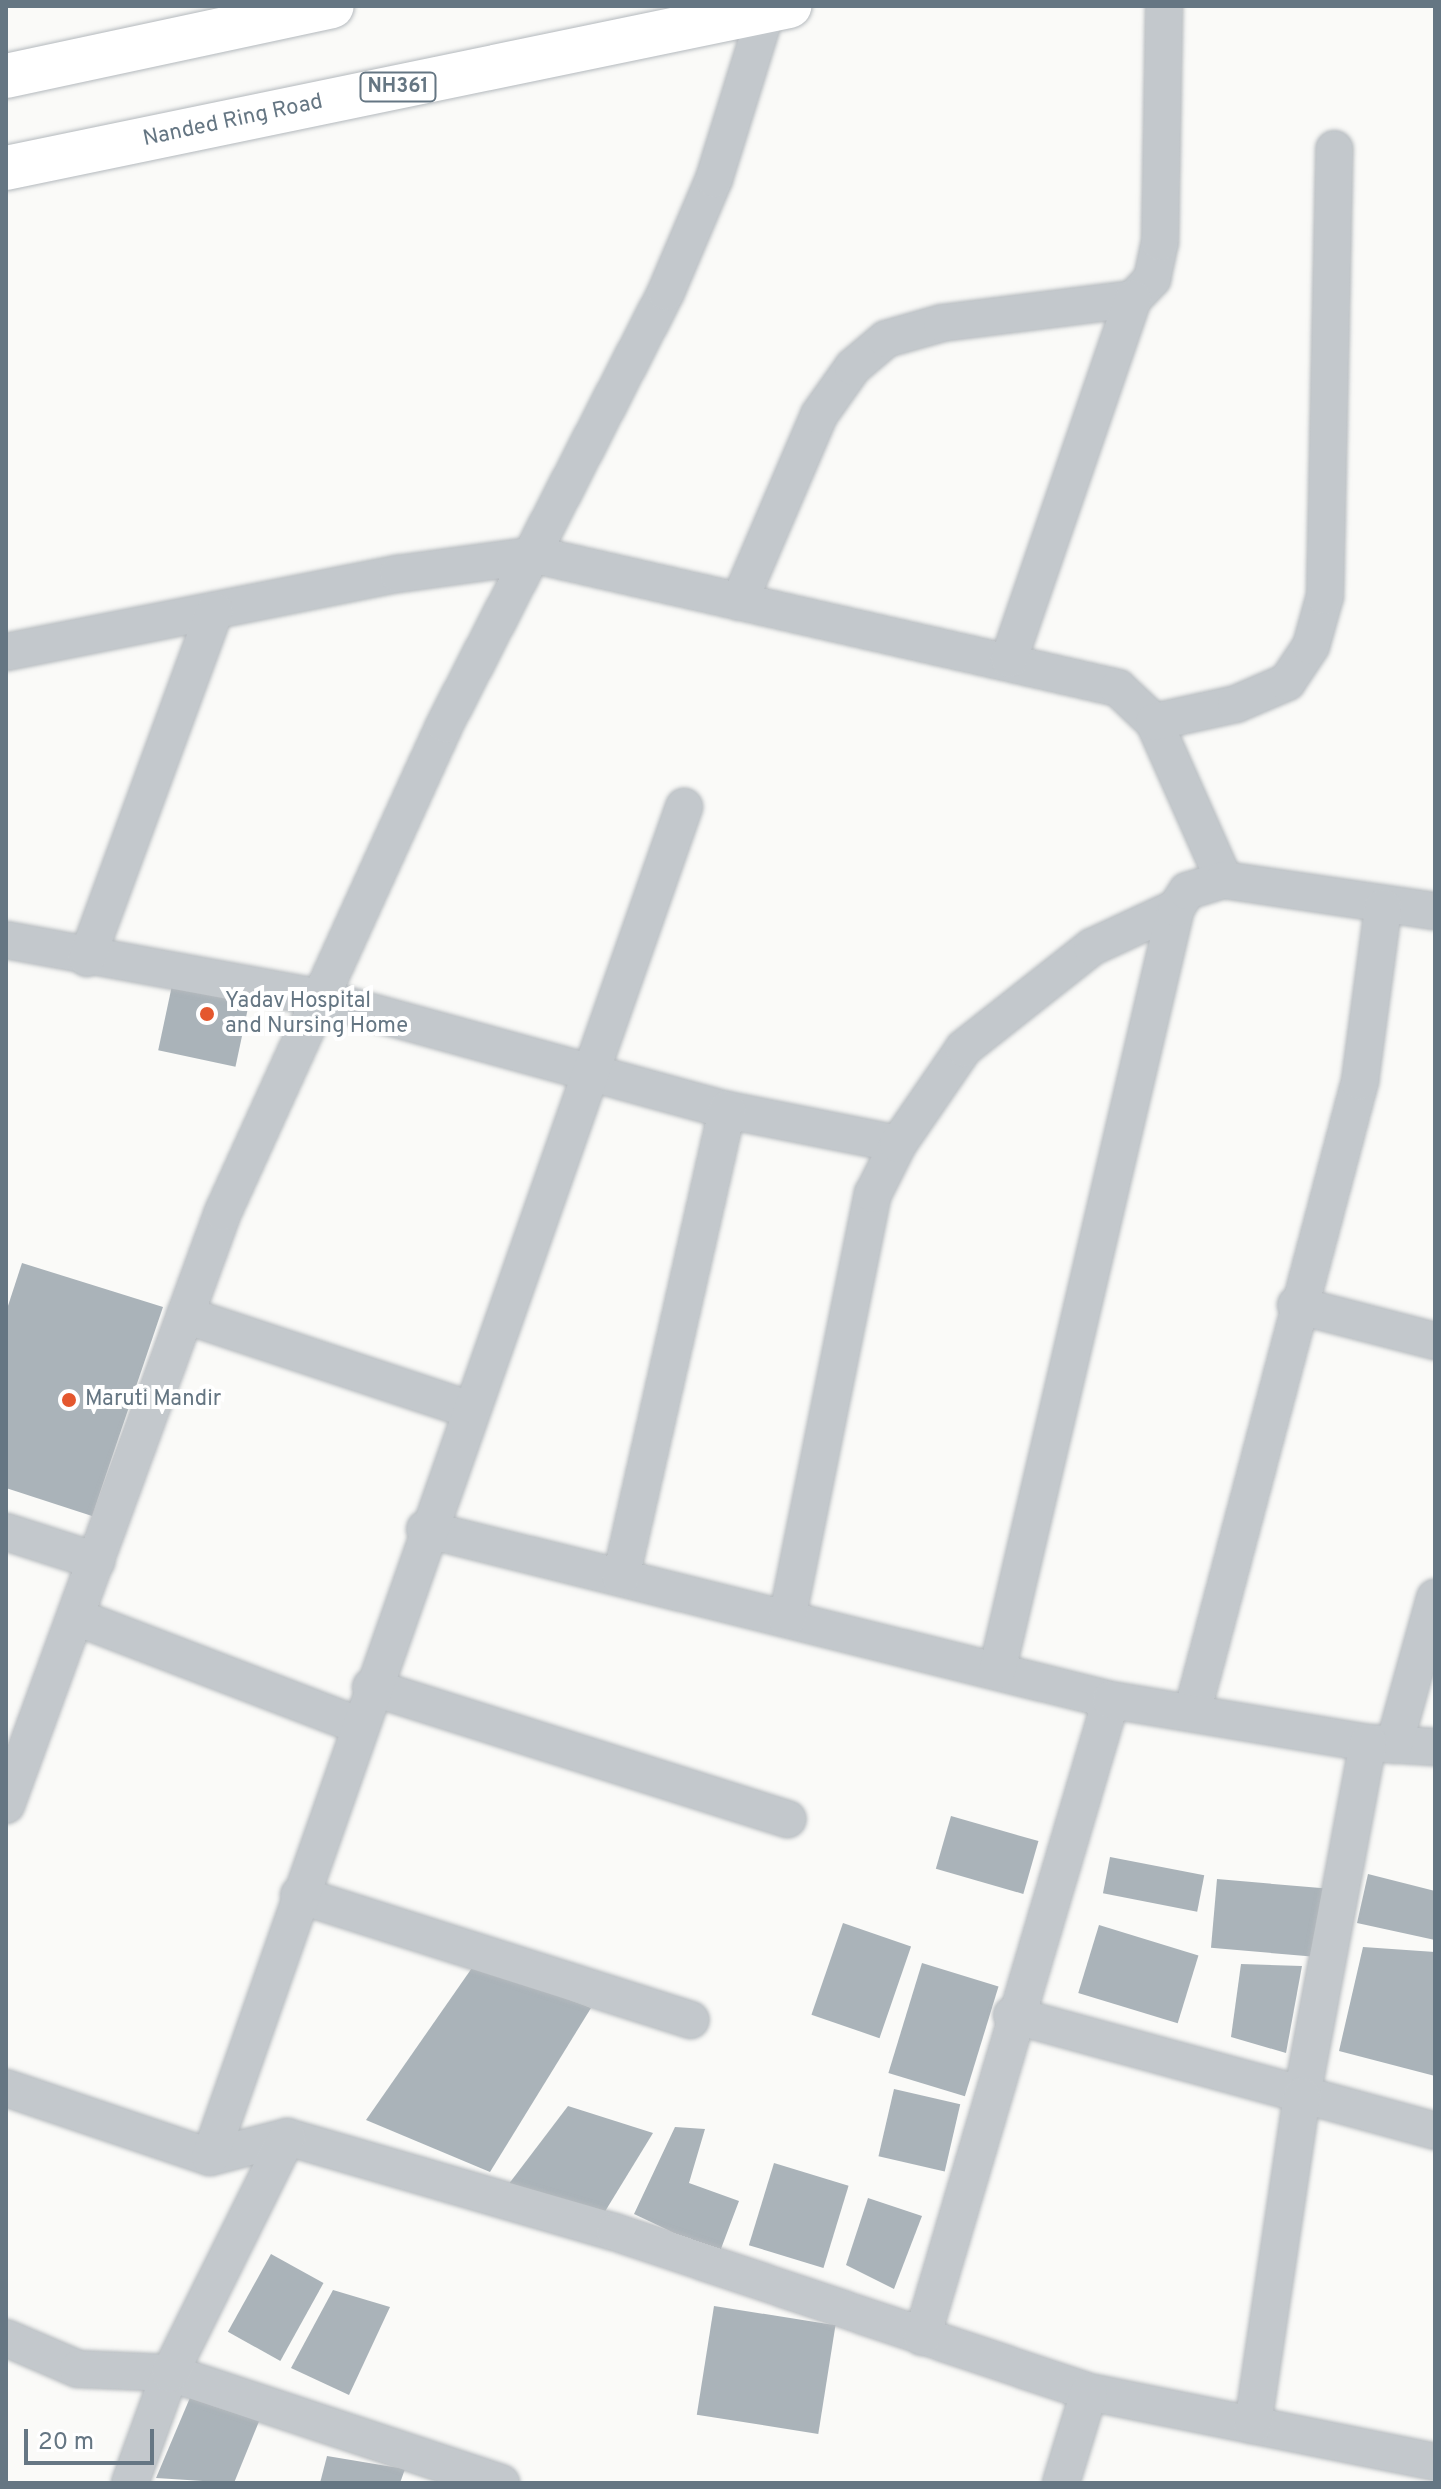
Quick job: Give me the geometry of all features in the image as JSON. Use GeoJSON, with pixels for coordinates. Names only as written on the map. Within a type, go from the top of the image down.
{"type":"FeatureCollection","features":[{"type":"Feature","properties":{"kind":"highway"},"geometry":{"type":"LineString","coordinates":[[6,76],[214,18],[332,6]]}},
{"type":"Feature","properties":{"kind":"highway","name":"Nanded Ring Road"},"geometry":{"type":"LineString","coordinates":[[6,168],[775,8]]}},
{"type":"Feature","properties":{"kind":"street"},"geometry":{"type":"LineString","coordinates":[[1009,659],[1133,299],[1152,279],[1160,242],[1164,6]]}},
{"type":"Feature","properties":{"kind":"street"},"geometry":{"type":"LineString","coordinates":[[6,1805],[18,1736],[76,1617],[185,1315],[316,997],[445,724],[536,555],[702,207],[775,8]]}},
{"type":"Feature","properties":{"kind":"street"},"geometry":{"type":"LineString","coordinates":[[1154,722],[1236,704],[1287,682],[1311,646],[1325,596],[1334,149]]}},
{"type":"Feature","properties":{"kind":"street"},"geometry":{"type":"LineString","coordinates":[[739,602],[819,415],[853,367],[886,339],[942,323],[1133,299]]}},
{"type":"Feature","properties":{"kind":"street"},"geometry":{"type":"LineString","coordinates":[[6,652],[215,611],[536,555],[1009,659],[1118,688],[1154,722],[1224,880]]}},
{"type":"Feature","properties":{"kind":"street"},"geometry":{"type":"LineString","coordinates":[[87,958],[215,611]]}},
{"type":"Feature","properties":{"kind":"street"},"geometry":{"type":"LineString","coordinates":[[210,2157],[467,1409],[684,807]]}},
{"type":"Feature","properties":{"kind":"street"},"geometry":{"type":"LineString","coordinates":[[997,1671],[1176,908],[1187,891],[1224,880],[1383,908],[1435,911]]}},
{"type":"Feature","properties":{"kind":"street"},"geometry":{"type":"LineString","coordinates":[[787,1619],[873,1194],[898,1144],[964,1048],[1092,947],[1176,908]]}},
{"type":"Feature","properties":{"kind":"street"},"geometry":{"type":"LineString","coordinates":[[1192,1713],[1296,1305],[1360,1081],[1383,908]]}},
{"type":"Feature","properties":{"kind":"street"},"geometry":{"type":"LineString","coordinates":[[6,940],[87,958],[316,997],[727,1110],[898,1144]]}},
{"type":"Feature","properties":{"kind":"street"},"geometry":{"type":"LineString","coordinates":[[621,1577],[727,1110]]}},
{"type":"Feature","properties":{"kind":"street"},"geometry":{"type":"LineString","coordinates":[[1296,1305],[1435,1341]]}},
{"type":"Feature","properties":{"kind":"street"},"geometry":{"type":"LineString","coordinates":[[185,1315],[467,1409]]}},
{"type":"Feature","properties":{"kind":"street"},"geometry":{"type":"LineString","coordinates":[[425,1529],[1111,1700],[1381,1744],[1435,1747]]}},
{"type":"Feature","properties":{"kind":"street"},"geometry":{"type":"LineString","coordinates":[[6,1532],[96,1561]]}},
{"type":"Feature","properties":{"kind":"street"},"geometry":{"type":"LineString","coordinates":[[1253,2425],[1302,2096],[1381,1744],[1435,1598]]}},
{"type":"Feature","properties":{"kind":"street"},"geometry":{"type":"LineString","coordinates":[[76,1617],[357,1725]]}},
{"type":"Feature","properties":{"kind":"street"},"geometry":{"type":"LineString","coordinates":[[371,1687],[788,1819]]}},
{"type":"Feature","properties":{"kind":"street"},"geometry":{"type":"LineString","coordinates":[[922,2337],[1012,2015],[1111,1700]]}},
{"type":"Feature","properties":{"kind":"street"},"geometry":{"type":"LineString","coordinates":[[299,1895],[691,2020]]}},
{"type":"Feature","properties":{"kind":"street"},"geometry":{"type":"LineString","coordinates":[[1012,2015],[1435,2131]]}},
{"type":"Feature","properties":{"kind":"street"},"geometry":{"type":"LineString","coordinates":[[6,2088],[210,2157],[287,2137],[615,2232],[1089,2392],[1435,2462]]}},
{"type":"Feature","properties":{"kind":"street"},"geometry":{"type":"LineString","coordinates":[[130,2483],[170,2373],[287,2137]]}},
{"type":"Feature","properties":{"kind":"street"},"geometry":{"type":"LineString","coordinates":[[6,2338],[78,2369],[170,2373],[501,2483]]}},
{"type":"Feature","properties":{"kind":"street"},"geometry":{"type":"LineString","coordinates":[[1061,2483],[1089,2392]]}},
{"type":"Feature","properties":{"kind":"building"},"geometry":{"type":"Polygon","coordinates":[[[174,976],[251,992],[235,1067],[158,1050],[174,976]]]}},
{"type":"Feature","properties":{"kind":"building","name":"Maruti Mandir"},"geometry":{"type":"Polygon","coordinates":[[[22,1263],[163,1307],[92,1516],[6,1488],[6,1312],[22,1263]]]}},
{"type":"Feature","properties":{"kind":"building"},"geometry":{"type":"Polygon","coordinates":[[[951,1816],[1038,1841],[1023,1894],[936,1869],[951,1816]]]}},
{"type":"Feature","properties":{"kind":"building"},"geometry":{"type":"Polygon","coordinates":[[[1110,1857],[1204,1875],[1197,1912],[1103,1893],[1110,1857]]]}},
{"type":"Feature","properties":{"kind":"building"},"geometry":{"type":"Polygon","coordinates":[[[1368,1874],[1435,1891],[1435,1940],[1357,1923],[1368,1874]]]}},
{"type":"Feature","properties":{"kind":"building"},"geometry":{"type":"Polygon","coordinates":[[[1217,1879],[1324,1888],[1318,1957],[1211,1948],[1217,1879]]]}},
{"type":"Feature","properties":{"kind":"building"},"geometry":{"type":"Polygon","coordinates":[[[843,1923],[911,1946],[879,2038],[811,2015],[843,1923]]]}},
{"type":"Feature","properties":{"kind":"building"},"geometry":{"type":"Polygon","coordinates":[[[1099,1925],[1198,1955],[1178,2023],[1078,1993],[1099,1925]]]}},
{"type":"Feature","properties":{"kind":"building"},"geometry":{"type":"Polygon","coordinates":[[[1363,1947],[1435,1952],[1435,2076],[1339,2051],[1363,1947]]]}},
{"type":"Feature","properties":{"kind":"building"},"geometry":{"type":"Polygon","coordinates":[[[922,1963],[999,1986],[965,2096],[888,2073],[922,1963]]]}},
{"type":"Feature","properties":{"kind":"building"},"geometry":{"type":"Polygon","coordinates":[[[1241,1964],[1302,1966],[1286,2053],[1231,2037],[1241,1964]]]}},
{"type":"Feature","properties":{"kind":"building"},"geometry":{"type":"Polygon","coordinates":[[[474,1965],[591,2008],[490,2172],[366,2120],[474,1965]]]}},
{"type":"Feature","properties":{"kind":"building"},"geometry":{"type":"Polygon","coordinates":[[[894,2089],[960,2104],[945,2172],[878,2156],[894,2089]]]}},
{"type":"Feature","properties":{"kind":"building"},"geometry":{"type":"Polygon","coordinates":[[[568,2106],[653,2133],[601,2218],[508,2185],[568,2106]]]}},
{"type":"Feature","properties":{"kind":"building"},"geometry":{"type":"Polygon","coordinates":[[[675,2127],[705,2129],[689,2183],[739,2201],[719,2254],[634,2214],[675,2127]]]}},
{"type":"Feature","properties":{"kind":"building"},"geometry":{"type":"Polygon","coordinates":[[[774,2163],[849,2186],[823,2268],[749,2245],[774,2163]]]}},
{"type":"Feature","properties":{"kind":"building"},"geometry":{"type":"Polygon","coordinates":[[[868,2198],[922,2216],[894,2289],[846,2265],[868,2198]]]}},
{"type":"Feature","properties":{"kind":"building"},"geometry":{"type":"Polygon","coordinates":[[[271,2254],[323,2283],[280,2361],[228,2332],[271,2254]]]}},
{"type":"Feature","properties":{"kind":"building"},"geometry":{"type":"Polygon","coordinates":[[[333,2290],[390,2307],[349,2395],[291,2368],[333,2290]]]}},
{"type":"Feature","properties":{"kind":"building"},"geometry":{"type":"Polygon","coordinates":[[[714,2306],[835,2325],[818,2434],[697,2415],[714,2306]]]}},
{"type":"Feature","properties":{"kind":"building"},"geometry":{"type":"Polygon","coordinates":[[[192,2393],[260,2419],[234,2483],[156,2478],[192,2393]]]}},
{"type":"Feature","properties":{"kind":"building"},"geometry":{"type":"Polygon","coordinates":[[[327,2456],[405,2469],[400,2483],[320,2483],[327,2456]]]}},
{"type":"Feature","properties":{"kind":"place","name":"Yadav Hospital and Nursing Home"},"geometry":{"type":"Point","coordinates":[207,1014]}},
{"type":"Feature","properties":{"kind":"place","name":"Maruti Mandir"},"geometry":{"type":"Point","coordinates":[69,1400]}}]}
